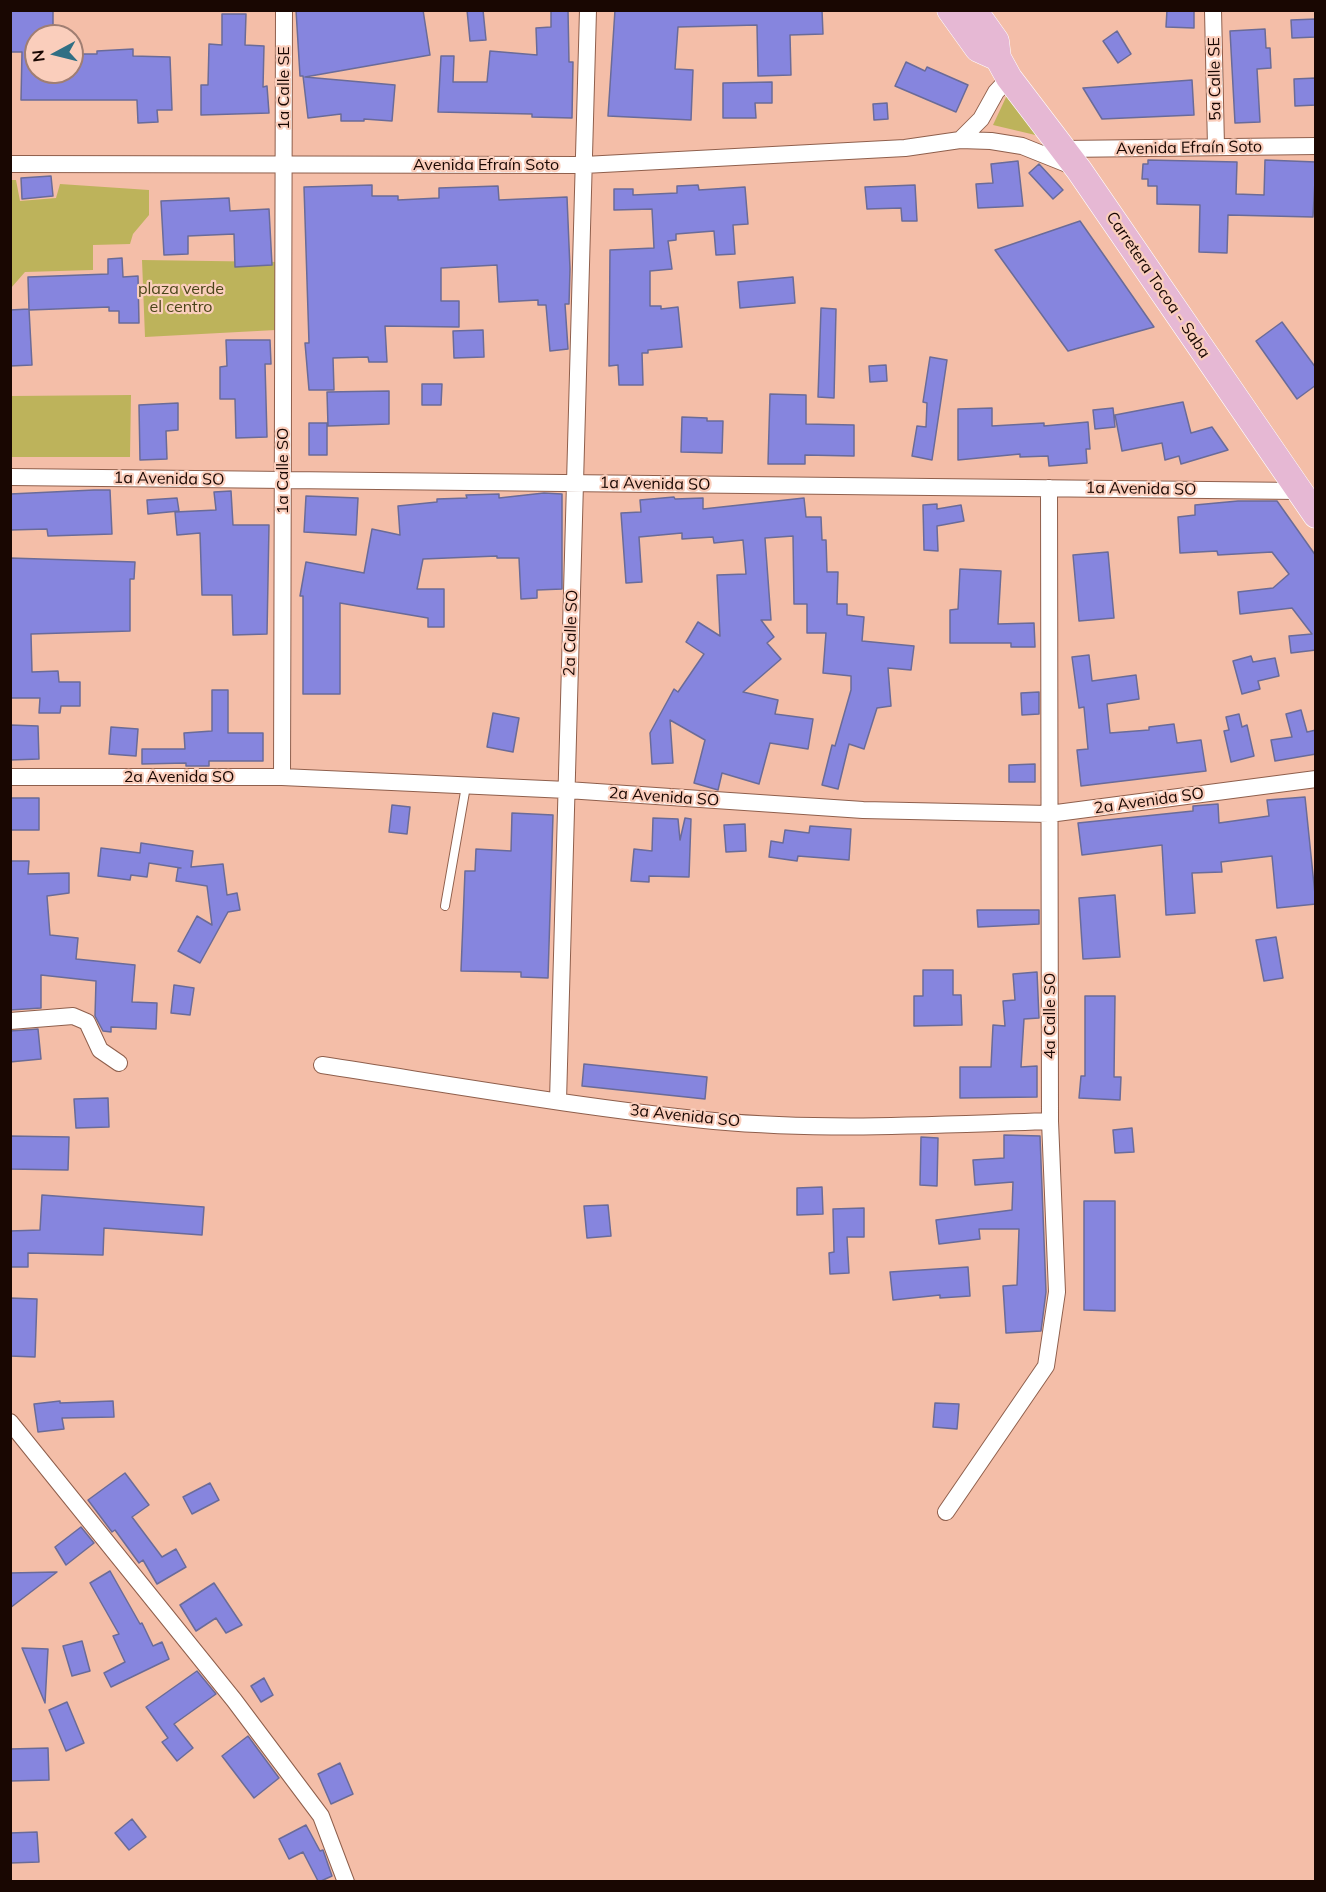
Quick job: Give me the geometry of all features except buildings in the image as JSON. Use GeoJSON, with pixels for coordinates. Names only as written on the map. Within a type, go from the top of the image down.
{"type":"FeatureCollection","features":[{"type":"Feature","properties":{"kind":"main road","name":"Carretera Tocoa - Saba"},"geometry":{"type":"LineString","coordinates":[[950,10],[978,49],[1004,68],[1079,170],[1316,514]]}},
{"type":"Feature","properties":{"kind":"main road","name":"Carretera Tocoa - Saba"},"geometry":{"type":"LineString","coordinates":[[974,10],[996,41],[1004,68]]}},
{"type":"Feature","properties":{"kind":"street","name":"1a Calle SE"},"geometry":{"type":"LineString","coordinates":[[284,10],[285,165]]}},
{"type":"Feature","properties":{"kind":"street","name":"2a Calle SO"},"geometry":{"type":"LineString","coordinates":[[558,1101],[588,10]]}},
{"type":"Feature","properties":{"kind":"street","name":"5a Calle SE"},"geometry":{"type":"LineString","coordinates":[[1214,10],[1216,147]]}},
{"type":"Feature","properties":{"kind":"street"},"geometry":{"type":"LineString","coordinates":[[960,140],[981,119],[996,92],[1004,68]]}},
{"type":"Feature","properties":{"kind":"street","name":"Avenida Efraín Soto"},"geometry":{"type":"LineString","coordinates":[[10,164],[584,165],[905,148],[960,140],[991,141],[1022,146],[1051,156],[1079,170]]}},
{"type":"Feature","properties":{"kind":"street","name":"Avenida Efraín Soto"},"geometry":{"type":"LineString","coordinates":[[1063,149],[1316,146]]}},
{"type":"Feature","properties":{"kind":"street","name":"1a Calle SO"},"geometry":{"type":"LineString","coordinates":[[282,777],[285,165]]}},
{"type":"Feature","properties":{"kind":"street","name":"1a Avenida SO"},"geometry":{"type":"LineString","coordinates":[[10,477],[1299,491]]}},
{"type":"Feature","properties":{"kind":"street","name":"4a Calle SO"},"geometry":{"type":"LineString","coordinates":[[946,1512],[1046,1366],[1057,1292],[1050,1121],[1049,488]]}},
{"type":"Feature","properties":{"kind":"street","name":"2a Avenida SO"},"geometry":{"type":"LineString","coordinates":[[10,777],[282,777],[567,790],[863,810],[1049,814],[1316,779]]}},
{"type":"Feature","properties":{"kind":"street"},"geometry":{"type":"LineString","coordinates":[[10,1021],[73,1016],[87,1022],[100,1050],[119,1063]]}},
{"type":"Feature","properties":{"kind":"street","name":"3a Avenida SO"},"geometry":{"type":"LineString","coordinates":[[322,1065],[558,1101],[715,1121],[859,1127],[1050,1121]]}},
{"type":"Feature","properties":{"kind":"street"},"geometry":{"type":"LineString","coordinates":[[10,1422],[234,1700],[321,1816],[346,1881]]}},
{"type":"Feature","properties":{"kind":"lane"},"geometry":{"type":"LineString","coordinates":[[445,906],[466,786]]}},
{"type":"Feature","properties":{"kind":"green space"},"geometry":{"type":"Polygon","coordinates":[[[1008,93],[1048,138],[993,125],[1008,93]]]}},
{"type":"Feature","properties":{"kind":"green space"},"geometry":{"type":"Polygon","coordinates":[[[11,180],[16,180],[20,201],[56,198],[60,184],[149,190],[149,215],[133,234],[130,244],[93,245],[93,270],[25,272],[11,288],[11,180]]]}},
{"type":"Feature","properties":{"kind":"green space","name":"plaza verde el centro"},"geometry":{"type":"Polygon","coordinates":[[[142,260],[279,262],[276,330],[145,337],[142,260]]]}},
{"type":"Feature","properties":{"kind":"green space"},"geometry":{"type":"Polygon","coordinates":[[[131,395],[130,457],[11,457],[11,396],[131,395]]]}}]}
